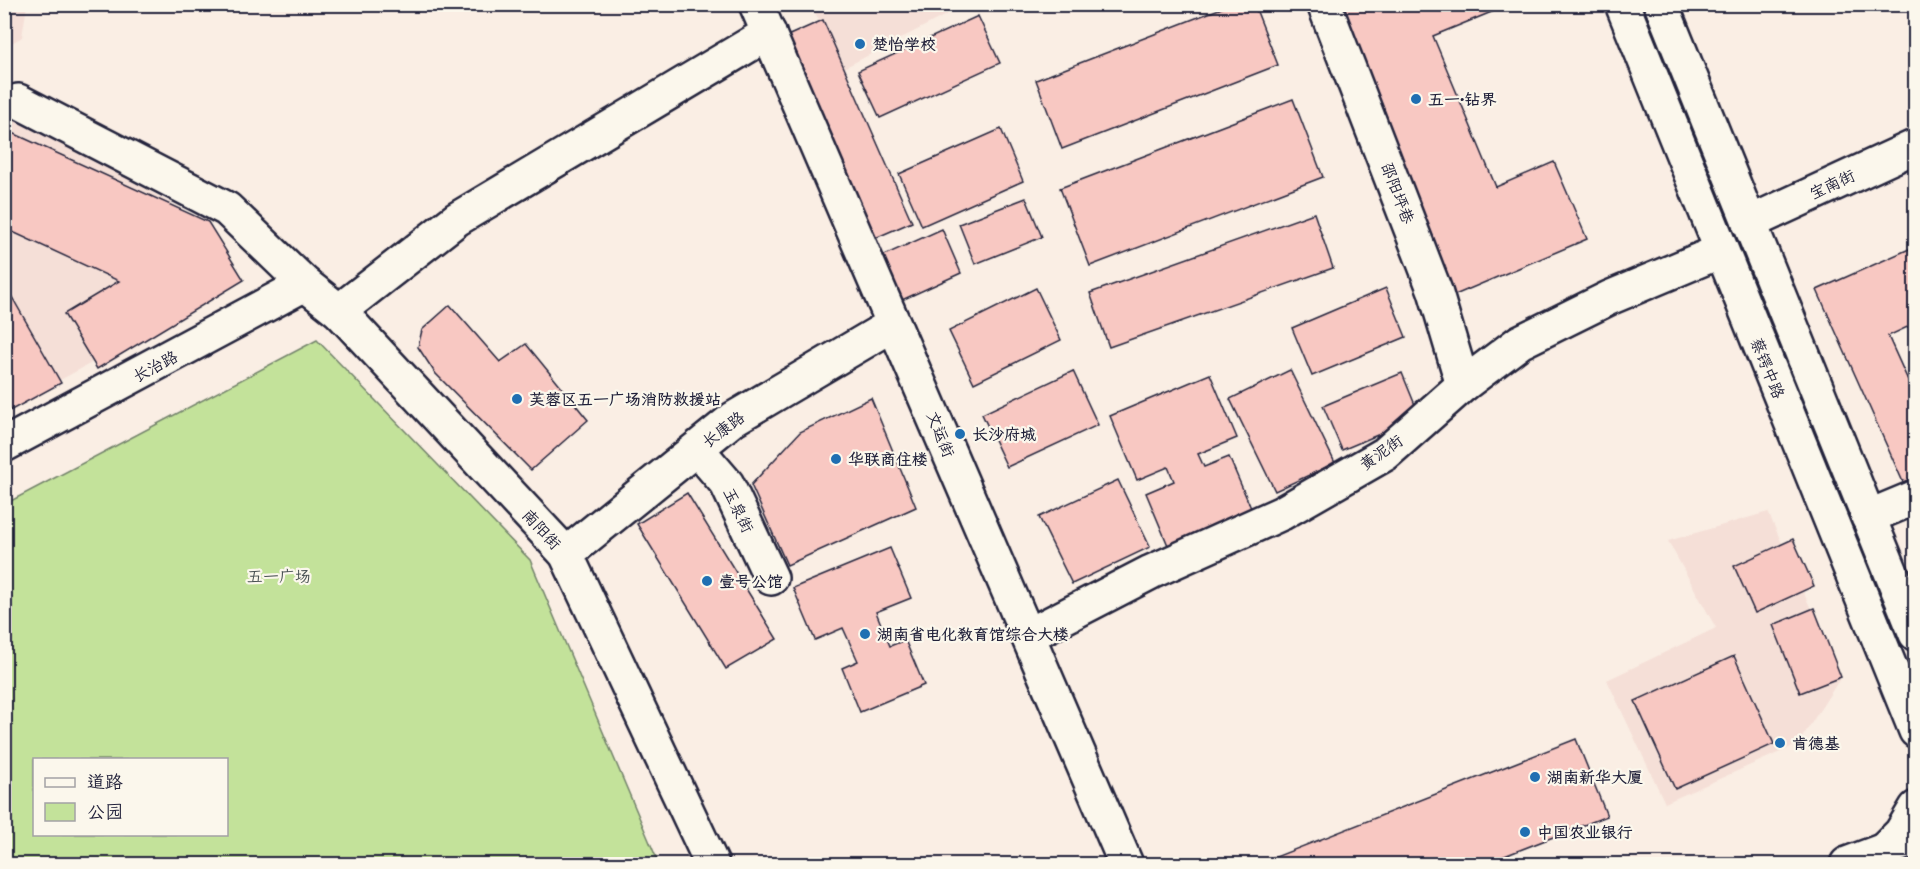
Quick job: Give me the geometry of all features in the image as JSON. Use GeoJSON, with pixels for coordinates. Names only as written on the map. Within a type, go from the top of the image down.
{"type":"FeatureCollection","features":[{"type":"Feature","properties":{"kind":"street","name":"邵阳坪巷"},"geometry":{"type":"LineString","coordinates":[[1324,4],[1435,291],[1463,385]]}},
{"type":"Feature","properties":{"kind":"street","name":"蔡锷中路"},"geometry":{"type":"LineString","coordinates":[[1622,4],[1916,732]]}},
{"type":"Feature","properties":{"kind":"street"},"geometry":{"type":"LineString","coordinates":[[1660,4],[1916,634]]}},
{"type":"Feature","properties":{"kind":"street"},"geometry":{"type":"LineString","coordinates":[[339,311],[457,219],[763,19]]}},
{"type":"Feature","properties":{"kind":"street","name":"文运街"},"geometry":{"type":"LineString","coordinates":[[763,19],[1126,864]]}},
{"type":"Feature","properties":{"kind":"street","name":"南阳街"},"geometry":{"type":"LineString","coordinates":[[18,100],[227,209],[305,284],[339,311],[566,554],[712,864]]}},
{"type":"Feature","properties":{"kind":"street","name":"宝南街"},"geometry":{"type":"LineString","coordinates":[[1749,223],[1916,146]]}},
{"type":"Feature","properties":{"kind":"street","name":"黄泥街"},"geometry":{"type":"LineString","coordinates":[[1029,635],[1151,572],[1282,513],[1385,454],[1463,385],[1520,342],[1609,298],[1721,251]]}},
{"type":"Feature","properties":{"kind":"street","name":"长治路"},"geometry":{"type":"LineString","coordinates":[[4,445],[305,284]]}},
{"type":"Feature","properties":{"kind":"street","name":"长康路"},"geometry":{"type":"LineString","coordinates":[[566,554],[733,419],[894,324]]}},
{"type":"Feature","properties":{"kind":"street","name":"玉泉街"},"geometry":{"type":"LineString","coordinates":[[697,448],[727,484],[771,578]]}},
{"type":"Feature","properties":{"kind":"street"},"geometry":{"type":"LineString","coordinates":[[1868,517],[1914,501]]}},
{"type":"Feature","properties":{"kind":"street"},"geometry":{"type":"LineString","coordinates":[[1884,850],[1906,826],[1916,808]]}},
{"type":"Feature","properties":{"kind":"street"},"geometry":{"type":"LineString","coordinates":[[1847,864],[1916,838]]}},
{"type":"Feature","properties":{"kind":"shaded area"},"geometry":{"type":"Polygon","coordinates":[[[5,4],[27,5],[22,37],[5,47],[5,4]]]}},
{"type":"Feature","properties":{"kind":"shaded area","name":"楚怡学校"},"geometry":{"type":"Polygon","coordinates":[[[811,5],[965,5],[844,68],[811,5]]]}},
{"type":"Feature","properties":{"kind":"shaded area"},"geometry":{"type":"Polygon","coordinates":[[[5,108],[184,211],[244,280],[5,410],[5,108]]]}},
{"type":"Feature","properties":{"kind":"shaded area"},"geometry":{"type":"Polygon","coordinates":[[[1768,512],[1841,677],[1798,744],[1665,803],[1607,680],[1716,628],[1668,541],[1768,512]]]}},
{"type":"Feature","properties":{"kind":"green space","name":"五一广场"},"geometry":{"type":"Polygon","coordinates":[[[317,340],[530,560],[659,864],[5,864],[5,504],[317,340]]]}},
{"type":"Feature","properties":{"kind":"building"},"geometry":{"type":"Polygon","coordinates":[[[1232,4],[1254,4],[1278,65],[1062,149],[1036,80],[1232,4]]]}},
{"type":"Feature","properties":{"kind":"building","name":"五一·钻界"},"geometry":{"type":"Polygon","coordinates":[[[1333,4],[1491,4],[1494,11],[1433,36],[1496,187],[1554,162],[1587,239],[1455,295],[1333,4]]]}},
{"type":"Feature","properties":{"kind":"building"},"geometry":{"type":"Polygon","coordinates":[[[978,16],[1000,63],[880,118],[858,71],[978,16]]]}},
{"type":"Feature","properties":{"kind":"building"},"geometry":{"type":"Polygon","coordinates":[[[823,20],[912,222],[873,239],[785,37],[823,20]]]}},
{"type":"Feature","properties":{"kind":"building"},"geometry":{"type":"Polygon","coordinates":[[[1293,99],[1323,177],[1090,266],[1060,188],[1293,99]]]}},
{"type":"Feature","properties":{"kind":"building"},"geometry":{"type":"Polygon","coordinates":[[[4,129],[208,222],[244,280],[97,369],[64,314],[119,281],[4,228],[4,129]]]}},
{"type":"Feature","properties":{"kind":"building"},"geometry":{"type":"Polygon","coordinates":[[[1001,129],[1023,181],[922,226],[899,174],[1001,129]]]}},
{"type":"Feature","properties":{"kind":"building"},"geometry":{"type":"Polygon","coordinates":[[[1026,198],[1042,237],[975,264],[959,224],[1026,198]]]}},
{"type":"Feature","properties":{"kind":"building"},"geometry":{"type":"Polygon","coordinates":[[[1314,213],[1333,268],[1109,347],[1090,293],[1314,213]]]}},
{"type":"Feature","properties":{"kind":"building"},"geometry":{"type":"Polygon","coordinates":[[[942,229],[961,273],[902,300],[882,256],[942,229]]]}},
{"type":"Feature","properties":{"kind":"building"},"geometry":{"type":"Polygon","coordinates":[[[1916,246],[1916,323],[1888,336],[1916,398],[1916,476],[1903,482],[1817,290],[1916,246]]]}},
{"type":"Feature","properties":{"kind":"building"},"geometry":{"type":"Polygon","coordinates":[[[4,283],[61,383],[4,414],[4,283]]]}},
{"type":"Feature","properties":{"kind":"building"},"geometry":{"type":"Polygon","coordinates":[[[1036,288],[1061,340],[974,383],[949,331],[1036,288]]]}},
{"type":"Feature","properties":{"kind":"building"},"geometry":{"type":"Polygon","coordinates":[[[1386,288],[1406,337],[1312,376],[1292,328],[1386,288]]]}},
{"type":"Feature","properties":{"kind":"building","name":"芙蓉区五一广场消防救援站"},"geometry":{"type":"Polygon","coordinates":[[[450,305],[500,362],[526,344],[588,420],[531,470],[435,373],[418,347],[422,330],[450,305]]]}},
{"type":"Feature","properties":{"kind":"building"},"geometry":{"type":"Polygon","coordinates":[[[1290,370],[1335,463],[1275,491],[1230,399],[1290,370]]]}},
{"type":"Feature","properties":{"kind":"building"},"geometry":{"type":"Polygon","coordinates":[[[1073,371],[1098,425],[1007,467],[982,414],[1073,371]]]}},
{"type":"Feature","properties":{"kind":"building"},"geometry":{"type":"Polygon","coordinates":[[[1402,373],[1420,417],[1342,450],[1323,406],[1402,373]]]}},
{"type":"Feature","properties":{"kind":"building"},"geometry":{"type":"Polygon","coordinates":[[[1210,374],[1237,438],[1198,454],[1204,467],[1229,457],[1254,515],[1170,550],[1146,493],[1174,481],[1168,467],[1137,480],[1110,416],[1210,374]]]}},
{"type":"Feature","properties":{"kind":"building","name":"华联商住楼"},"geometry":{"type":"Polygon","coordinates":[[[871,398],[916,507],[787,565],[751,485],[800,432],[871,398]]]}},
{"type":"Feature","properties":{"kind":"building"},"geometry":{"type":"Polygon","coordinates":[[[1118,480],[1150,547],[1072,584],[1039,517],[1118,480]]]}},
{"type":"Feature","properties":{"kind":"building","name":"壹号公馆"},"geometry":{"type":"Polygon","coordinates":[[[687,493],[777,639],[726,669],[637,524],[687,493]]]}},
{"type":"Feature","properties":{"kind":"building"},"geometry":{"type":"Polygon","coordinates":[[[1793,539],[1814,586],[1755,613],[1734,566],[1793,539]]]}},
{"type":"Feature","properties":{"kind":"building","name":"湖南省电化教育馆综合大楼"},"geometry":{"type":"Polygon","coordinates":[[[890,548],[911,598],[876,612],[890,646],[905,640],[924,685],[860,712],[842,668],[858,661],[843,628],[815,640],[793,588],[890,548]]]}},
{"type":"Feature","properties":{"kind":"building"},"geometry":{"type":"Polygon","coordinates":[[[1814,608],[1841,677],[1800,693],[1773,625],[1814,608]]]}},
{"type":"Feature","properties":{"kind":"building"},"geometry":{"type":"Polygon","coordinates":[[[1734,656],[1774,744],[1675,789],[1635,701],[1734,656]]]}},
{"type":"Feature","properties":{"kind":"building","name":"湖南新华大厦"},"geometry":{"type":"Polygon","coordinates":[[[1576,739],[1607,816],[1484,864],[1258,864],[1576,739]]]}},
{"type":"Feature","properties":{"kind":"place","name":"楚怡学校"},"geometry":{"type":"Point","coordinates":[860,44]}},
{"type":"Feature","properties":{"kind":"place","name":"五一·钻界"},"geometry":{"type":"Point","coordinates":[1416,99]}},
{"type":"Feature","properties":{"kind":"place","name":"芙蓉区五一广场消防救援站"},"geometry":{"type":"Point","coordinates":[517,399]}},
{"type":"Feature","properties":{"kind":"place","name":"长沙府城"},"geometry":{"type":"Point","coordinates":[960,434]}},
{"type":"Feature","properties":{"kind":"place","name":"华联商住楼"},"geometry":{"type":"Point","coordinates":[836,459]}},
{"type":"Feature","properties":{"kind":"place","name":"壹号公馆"},"geometry":{"type":"Point","coordinates":[707,581]}},
{"type":"Feature","properties":{"kind":"place","name":"湖南省电化教育馆综合大楼"},"geometry":{"type":"Point","coordinates":[865,634]}},
{"type":"Feature","properties":{"kind":"place","name":"肯德基"},"geometry":{"type":"Point","coordinates":[1780,743]}},
{"type":"Feature","properties":{"kind":"place","name":"湖南新华大厦"},"geometry":{"type":"Point","coordinates":[1535,777]}},
{"type":"Feature","properties":{"kind":"place","name":"中国农业银行"},"geometry":{"type":"Point","coordinates":[1525,832]}}]}
